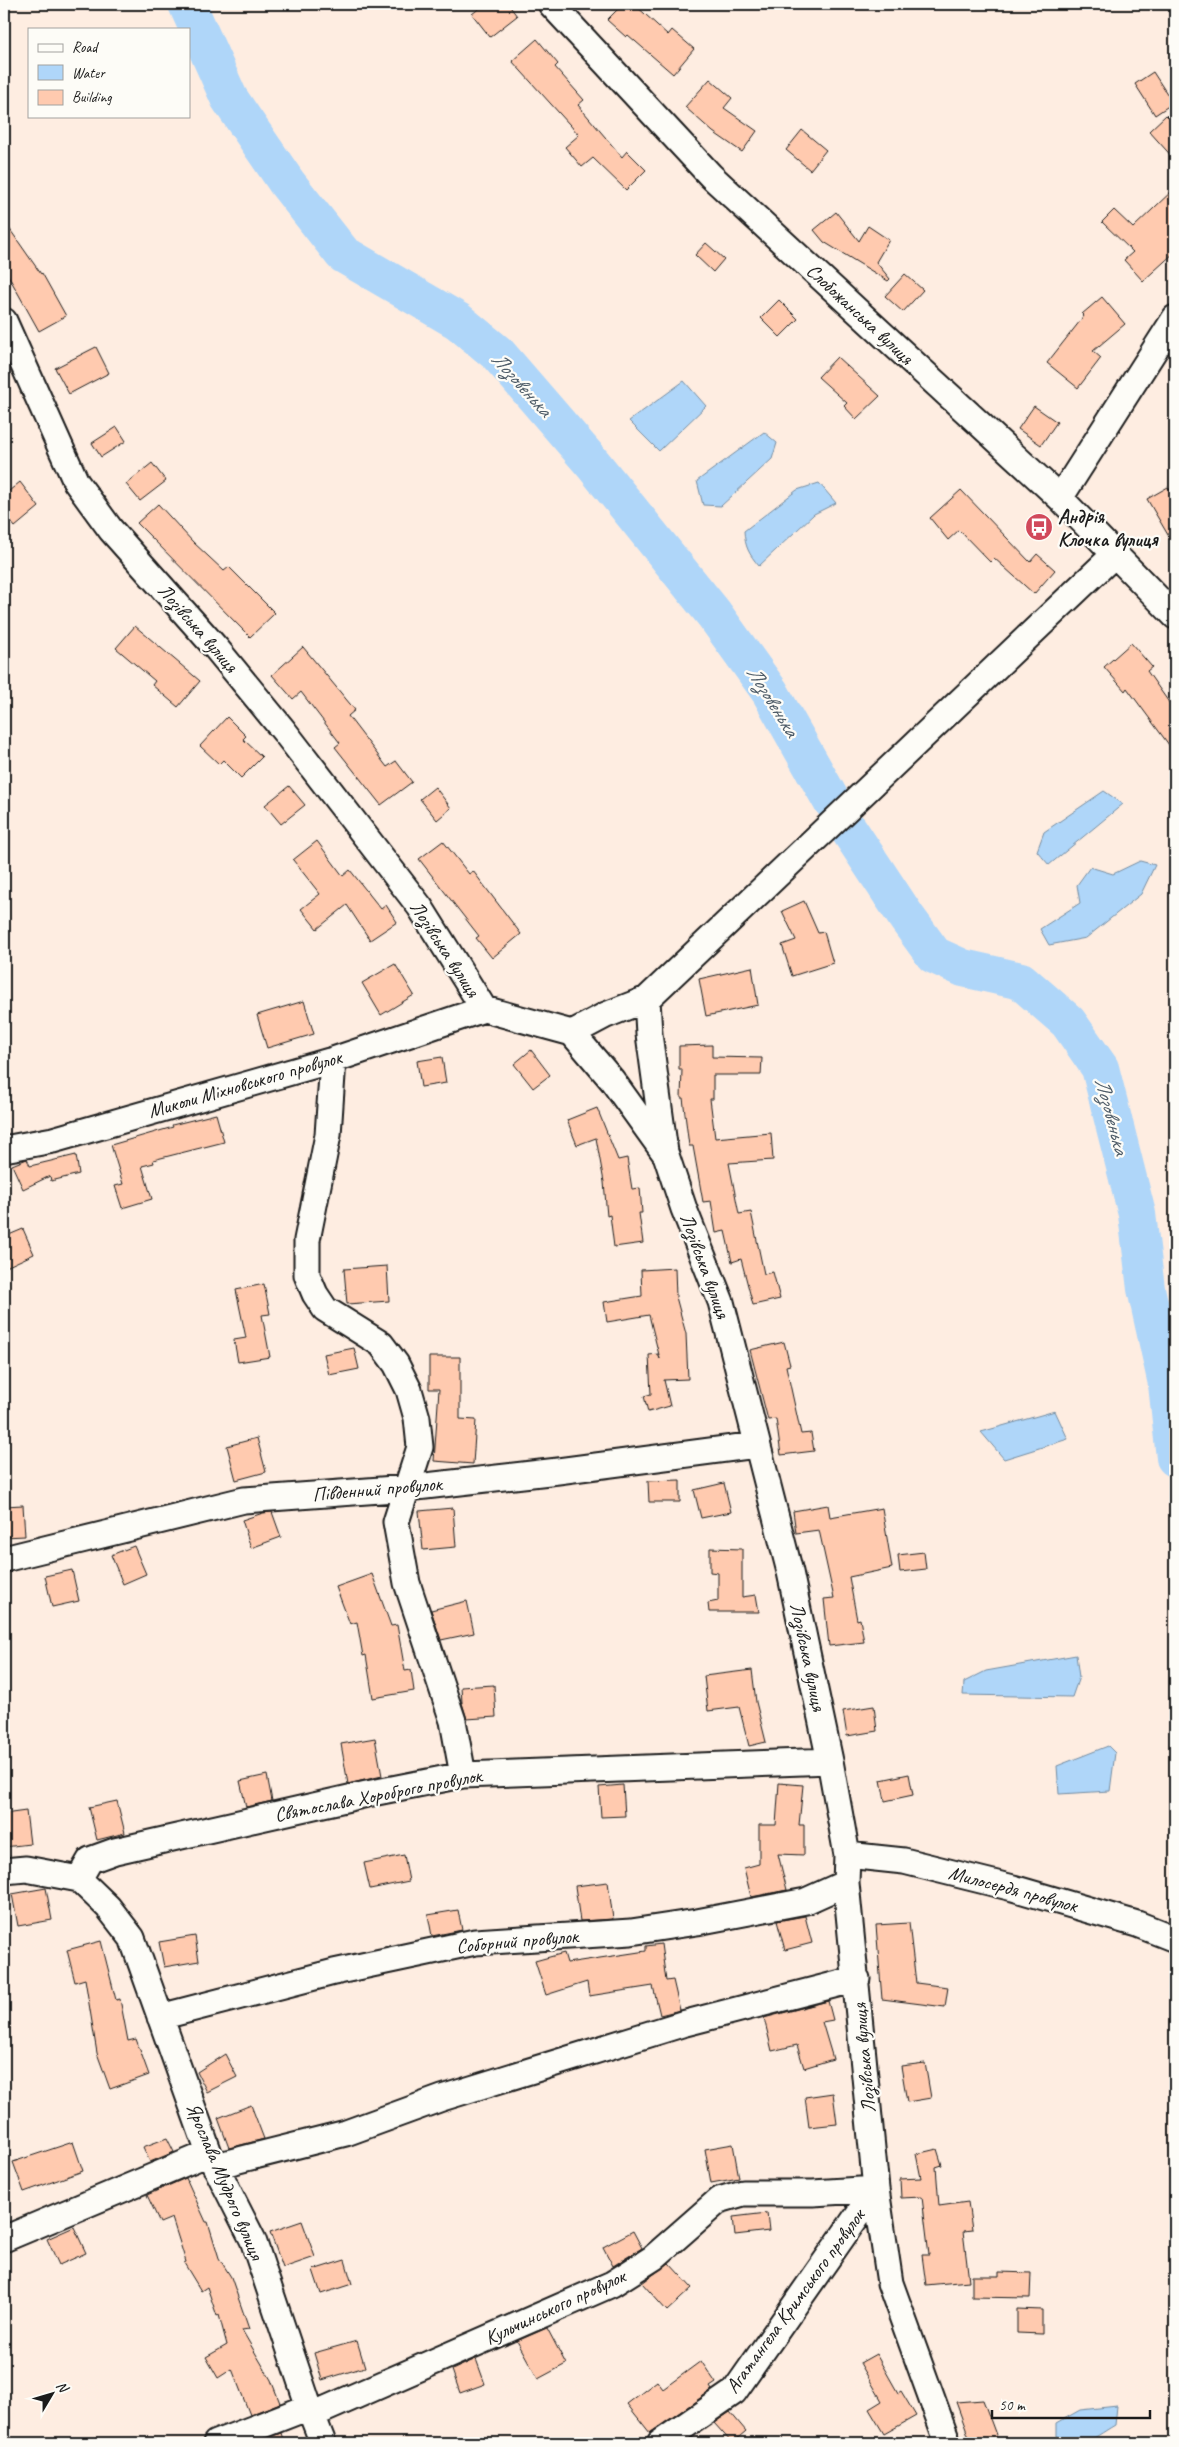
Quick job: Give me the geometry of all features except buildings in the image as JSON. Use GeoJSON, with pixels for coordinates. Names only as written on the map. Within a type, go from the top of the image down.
{"type":"FeatureCollection","features":[{"type":"Feature","properties":{"kind":"street","name":"Слобожанська вулиця"},"geometry":{"type":"LineString","coordinates":[[551,4],[711,176],[1060,498],[1116,553],[1175,616]]}},
{"type":"Feature","properties":{"kind":"street"},"geometry":{"type":"LineString","coordinates":[[1060,498],[1175,318]]}},
{"type":"Feature","properties":{"kind":"street","name":"Лозівська вулиця"},"geometry":{"type":"LineString","coordinates":[[4,321],[76,482],[111,530],[216,648],[278,724],[414,899],[484,1009],[572,1033],[612,1080],[666,1155],[684,1209],[721,1302],[790,1572],[830,1761],[847,1855],[846,1883],[857,1979],[876,2189],[890,2283],[948,2443]]}},
{"type":"Feature","properties":{"kind":"street"},"geometry":{"type":"LineString","coordinates":[[572,1033],[606,1015],[648,999],[1116,553]]}},
{"type":"Feature","properties":{"kind":"street"},"geometry":{"type":"LineString","coordinates":[[648,999],[650,1034],[666,1155]]}},
{"type":"Feature","properties":{"kind":"street","name":"Миколи Міхновського провулок"},"geometry":{"type":"LineString","coordinates":[[4,1149],[53,1140],[333,1060],[484,1009]]}},
{"type":"Feature","properties":{"kind":"street"},"geometry":{"type":"LineString","coordinates":[[333,1060],[328,1135],[307,1240],[307,1275],[315,1294],[325,1309],[381,1344],[396,1364],[409,1390],[417,1418],[420,1447],[408,1488],[400,1504],[396,1522],[407,1582],[453,1721],[463,1775]]}},
{"type":"Feature","properties":{"kind":"street","name":"Південний провулок"},"geometry":{"type":"LineString","coordinates":[[4,1559],[244,1500],[408,1488],[558,1472],[756,1445]]}},
{"type":"Feature","properties":{"kind":"street","name":"Святослава Хороброго провулок"},"geometry":{"type":"LineString","coordinates":[[80,1879],[90,1860],[115,1851],[367,1794],[463,1775],[830,1761]]}},
{"type":"Feature","properties":{"kind":"street","name":"Милосердя провулок"},"geometry":{"type":"LineString","coordinates":[[847,1855],[904,1861],[1014,1888],[1137,1924],[1175,1939]]}},
{"type":"Feature","properties":{"kind":"street"},"geometry":{"type":"LineString","coordinates":[[4,1871],[26,1869],[80,1879]]}},
{"type":"Feature","properties":{"kind":"street","name":"Ярослава Мудрого вулиця"},"geometry":{"type":"LineString","coordinates":[[80,1879],[108,1907],[132,1938],[212,2160],[253,2240],[311,2411],[324,2443]]}},
{"type":"Feature","properties":{"kind":"street","name":"Соборний провулок"},"geometry":{"type":"LineString","coordinates":[[160,2017],[334,1972],[475,1942],[631,1932],[697,1922],[806,1901],[846,1883]]}},
{"type":"Feature","properties":{"kind":"street"},"geometry":{"type":"LineString","coordinates":[[4,2238],[212,2160],[346,2133],[442,2098],[682,2024],[857,1979]]}},
{"type":"Feature","properties":{"kind":"street","name":"Кульчинського провулок"},"geometry":{"type":"LineString","coordinates":[[216,2443],[311,2411],[612,2284],[653,2258],[719,2200],[744,2193],[813,2193],[876,2189]]}},
{"type":"Feature","properties":{"kind":"street","name":"Агатангела Кримського провулок"},"geometry":{"type":"LineString","coordinates":[[660,2443],[734,2392],[876,2189]]}},
{"type":"Feature","properties":{"kind":"water"},"geometry":{"type":"Polygon","coordinates":[[[684,381],[706,406],[659,451],[629,421],[684,381]]]}},
{"type":"Feature","properties":{"kind":"water"},"geometry":{"type":"Polygon","coordinates":[[[764,432],[777,443],[772,459],[721,506],[703,505],[697,481],[764,432]]]}},
{"type":"Feature","properties":{"kind":"water"},"geometry":{"type":"Polygon","coordinates":[[[819,483],[836,503],[814,514],[759,566],[748,550],[744,531],[797,490],[819,483]]]}},
{"type":"Feature","properties":{"kind":"water"},"geometry":{"type":"Polygon","coordinates":[[[1104,791],[1123,804],[1049,865],[1037,851],[1044,832],[1104,791]]]}},
{"type":"Feature","properties":{"kind":"water"},"geometry":{"type":"Polygon","coordinates":[[[1140,861],[1155,865],[1141,894],[1086,938],[1049,945],[1040,929],[1080,903],[1077,885],[1090,867],[1113,874],[1140,861]]]}},
{"type":"Feature","properties":{"kind":"water"},"geometry":{"type":"Polygon","coordinates":[[[1055,1411],[1068,1439],[1004,1459],[981,1432],[1055,1411]]]}},
{"type":"Feature","properties":{"kind":"water"},"geometry":{"type":"Polygon","coordinates":[[[1076,1655],[1079,1677],[1072,1697],[963,1695],[964,1682],[986,1671],[1076,1655]]]}},
{"type":"Feature","properties":{"kind":"water"},"geometry":{"type":"Polygon","coordinates":[[[1108,1746],[1115,1753],[1110,1791],[1059,1794],[1057,1766],[1108,1746]]]}},
{"type":"Feature","properties":{"kind":"water"},"geometry":{"type":"Polygon","coordinates":[[[1117,2406],[1115,2425],[1088,2441],[1075,2441],[1057,2436],[1057,2423],[1080,2410],[1117,2406]]]}},
{"type":"Feature","properties":{"kind":"waterway","name":"Лозовенька"},"geometry":{"type":"LineString","coordinates":[[187,4],[229,98],[287,183],[343,254],[458,321],[498,354],[593,464],[714,614],[770,692],[831,800]]}},
{"type":"Feature","properties":{"kind":"waterway","name":"Лозовенька"},"geometry":{"type":"LineString","coordinates":[[849,830],[907,918],[934,955],[963,968],[1021,981],[1068,1022],[1100,1068],[1137,1214],[1146,1289],[1167,1384],[1175,1458]]}},
{"type":"Feature","properties":{"kind":"place","name":"Андрія Клочка вулиця"},"geometry":{"type":"Point","coordinates":[1039,527]}}]}
